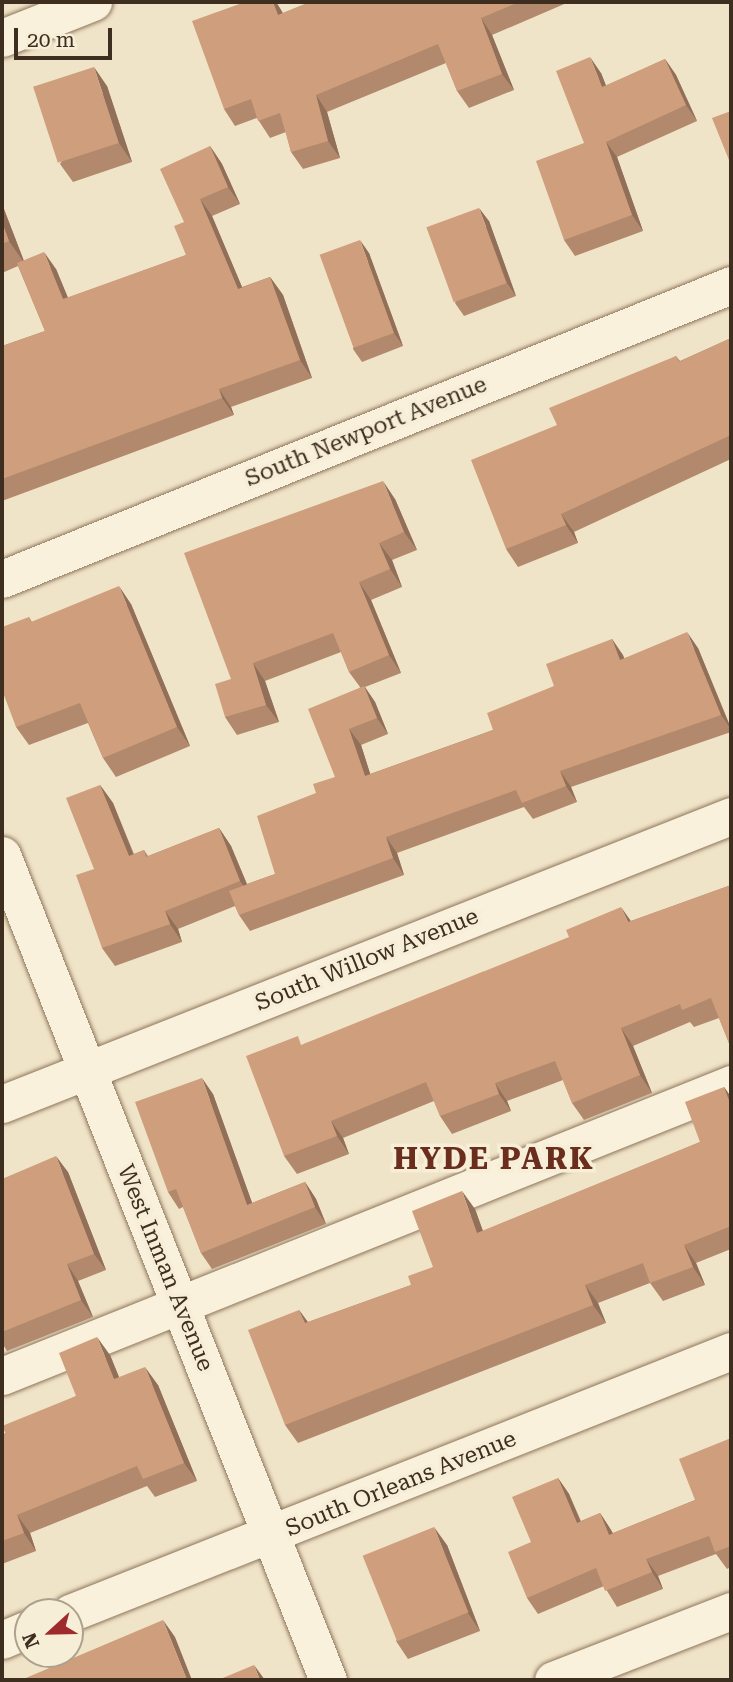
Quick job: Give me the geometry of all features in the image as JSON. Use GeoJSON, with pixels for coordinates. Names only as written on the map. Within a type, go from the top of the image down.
{"type":"FeatureCollection","features":[{"type":"Feature","properties":{"kind":"street"},"geometry":{"type":"LineString","coordinates":[[2,38],[93,2]]}},
{"type":"Feature","properties":{"kind":"street","name":"South Newport Avenue"},"geometry":{"type":"LineString","coordinates":[[2,579],[731,285]]}},
{"type":"Feature","properties":{"kind":"street","name":"South Willow Avenue"},"geometry":{"type":"LineString","coordinates":[[2,1104],[731,816]]}},
{"type":"Feature","properties":{"kind":"street","name":"West Inman Avenue"},"geometry":{"type":"LineString","coordinates":[[2,855],[328,1680]]}},
{"type":"Feature","properties":{"kind":"street"},"geometry":{"type":"LineString","coordinates":[[2,1376],[731,1084]]}},
{"type":"Feature","properties":{"kind":"street","name":"South Orleans Avenue"},"geometry":{"type":"LineString","coordinates":[[84,1608],[271,1536],[731,1351]]}},
{"type":"Feature","properties":{"kind":"street"},"geometry":{"type":"LineString","coordinates":[[553,1680],[731,1611]]}},
{"type":"Feature","properties":{"kind":"building"},"geometry":{"type":"Polygon","coordinates":[[[245,2],[273,2],[278,15],[310,2],[519,2],[481,18],[502,74],[457,91],[438,44],[316,95],[328,141],[291,152],[280,113],[258,121],[251,99],[224,109],[192,21],[245,2]]]}},
{"type":"Feature","properties":{"kind":"building"},"geometry":{"type":"Polygon","coordinates":[[[590,57],[602,87],[665,59],[686,105],[606,142],[632,215],[564,240],[536,161],[584,143],[556,71],[590,57]]]}},
{"type":"Feature","properties":{"kind":"building"},"geometry":{"type":"Polygon","coordinates":[[[94,67],[119,143],[58,163],[33,87],[94,67]]]}},
{"type":"Feature","properties":{"kind":"building"},"geometry":{"type":"Polygon","coordinates":[[[731,111],[731,165],[712,118],[731,111]]]}},
{"type":"Feature","properties":{"kind":"building"},"geometry":{"type":"Polygon","coordinates":[[[210,146],[228,187],[200,199],[238,289],[270,277],[300,360],[219,389],[222,398],[2,479],[2,346],[45,331],[17,263],[44,252],[63,299],[186,255],[174,226],[184,222],[160,169],[210,146]]]}},
{"type":"Feature","properties":{"kind":"building"},"geometry":{"type":"Polygon","coordinates":[[[479,208],[506,283],[454,302],[426,227],[479,208]]]}},
{"type":"Feature","properties":{"kind":"building"},"geometry":{"type":"Polygon","coordinates":[[[2,222],[9,241],[2,244],[2,222]]]}},
{"type":"Feature","properties":{"kind":"building"},"geometry":{"type":"Polygon","coordinates":[[[360,240],[394,333],[353,348],[320,255],[360,240]]]}},
{"type":"Feature","properties":{"kind":"building"},"geometry":{"type":"Polygon","coordinates":[[[731,338],[731,435],[561,514],[566,525],[506,549],[471,460],[557,425],[549,408],[676,356],[679,362],[731,338]]]}},
{"type":"Feature","properties":{"kind":"building"},"geometry":{"type":"Polygon","coordinates":[[[383,481],[404,532],[379,543],[390,569],[359,582],[389,655],[349,672],[333,633],[253,663],[266,705],[225,717],[215,684],[231,679],[184,553],[383,481]]]}},
{"type":"Feature","properties":{"kind":"building"},"geometry":{"type":"Polygon","coordinates":[[[119,586],[177,727],[103,758],[80,703],[16,727],[2,690],[2,627],[29,617],[31,622],[119,586]]]}},
{"type":"Feature","properties":{"kind":"building"},"geometry":{"type":"Polygon","coordinates":[[[687,632],[721,715],[560,771],[566,786],[522,803],[516,790],[386,837],[393,858],[239,915],[229,891],[275,874],[257,816],[316,793],[313,784],[335,777],[308,709],[364,686],[377,718],[349,729],[365,776],[493,730],[487,713],[554,686],[546,664],[612,639],[620,660],[687,632]]]}},
{"type":"Feature","properties":{"kind":"building"},"geometry":{"type":"Polygon","coordinates":[[[100,785],[129,856],[144,850],[146,857],[219,828],[240,881],[165,911],[170,924],[102,948],[76,875],[94,869],[66,798],[100,785]]]}},
{"type":"Feature","properties":{"kind":"building"},"geometry":{"type":"Polygon","coordinates":[[[731,885],[730,1046],[711,998],[682,1010],[680,1004],[621,1028],[640,1075],[572,1103],[555,1061],[495,1083],[499,1094],[440,1116],[426,1082],[331,1121],[337,1136],[284,1156],[246,1056],[298,1036],[301,1045],[569,937],[566,930],[621,907],[628,922],[731,885]]]}},
{"type":"Feature","properties":{"kind":"building"},"geometry":{"type":"Polygon","coordinates":[[[202,1078],[247,1205],[305,1182],[315,1207],[201,1253],[176,1189],[168,1192],[135,1102],[202,1078]]]}},
{"type":"Feature","properties":{"kind":"building"},"geometry":{"type":"Polygon","coordinates":[[[724,1087],[731,1106],[731,1226],[684,1245],[693,1267],[650,1283],[643,1263],[585,1285],[593,1305],[285,1425],[248,1330],[299,1310],[305,1323],[411,1285],[408,1276],[433,1267],[412,1211],[462,1191],[477,1233],[700,1142],[685,1102],[724,1087]]]}},
{"type":"Feature","properties":{"kind":"building"},"geometry":{"type":"Polygon","coordinates":[[[56,1156],[94,1254],[67,1264],[81,1300],[2,1332],[2,1179],[56,1156]]]}},
{"type":"Feature","properties":{"kind":"building"},"geometry":{"type":"Polygon","coordinates":[[[97,1337],[114,1379],[145,1367],[184,1463],[143,1479],[137,1466],[17,1515],[24,1533],[2,1541],[2,1435],[6,1434],[2,1426],[76,1396],[59,1353],[97,1337]]]}},
{"type":"Feature","properties":{"kind":"building"},"geometry":{"type":"Polygon","coordinates":[[[731,1438],[731,1546],[715,1552],[709,1536],[646,1559],[652,1572],[605,1591],[596,1568],[527,1598],[508,1552],[531,1542],[512,1497],[558,1478],[577,1523],[600,1513],[609,1535],[695,1500],[679,1459],[731,1438]]]}},
{"type":"Feature","properties":{"kind":"building"},"geometry":{"type":"Polygon","coordinates":[[[434,1527],[468,1612],[397,1641],[363,1556],[434,1527]]]}},
{"type":"Feature","properties":{"kind":"building"},"geometry":{"type":"Polygon","coordinates":[[[163,1620],[187,1680],[21,1680],[49,1668],[84,1668],[84,1653],[163,1620]]]}},
{"type":"Feature","properties":{"kind":"building"},"geometry":{"type":"Polygon","coordinates":[[[254,1665],[260,1680],[218,1680],[254,1665]]]}},
{"type":"Feature","properties":{"kind":"district","name":"HYDE PARK"},"geometry":{"type":"Point","coordinates":[494,1159]}}]}
